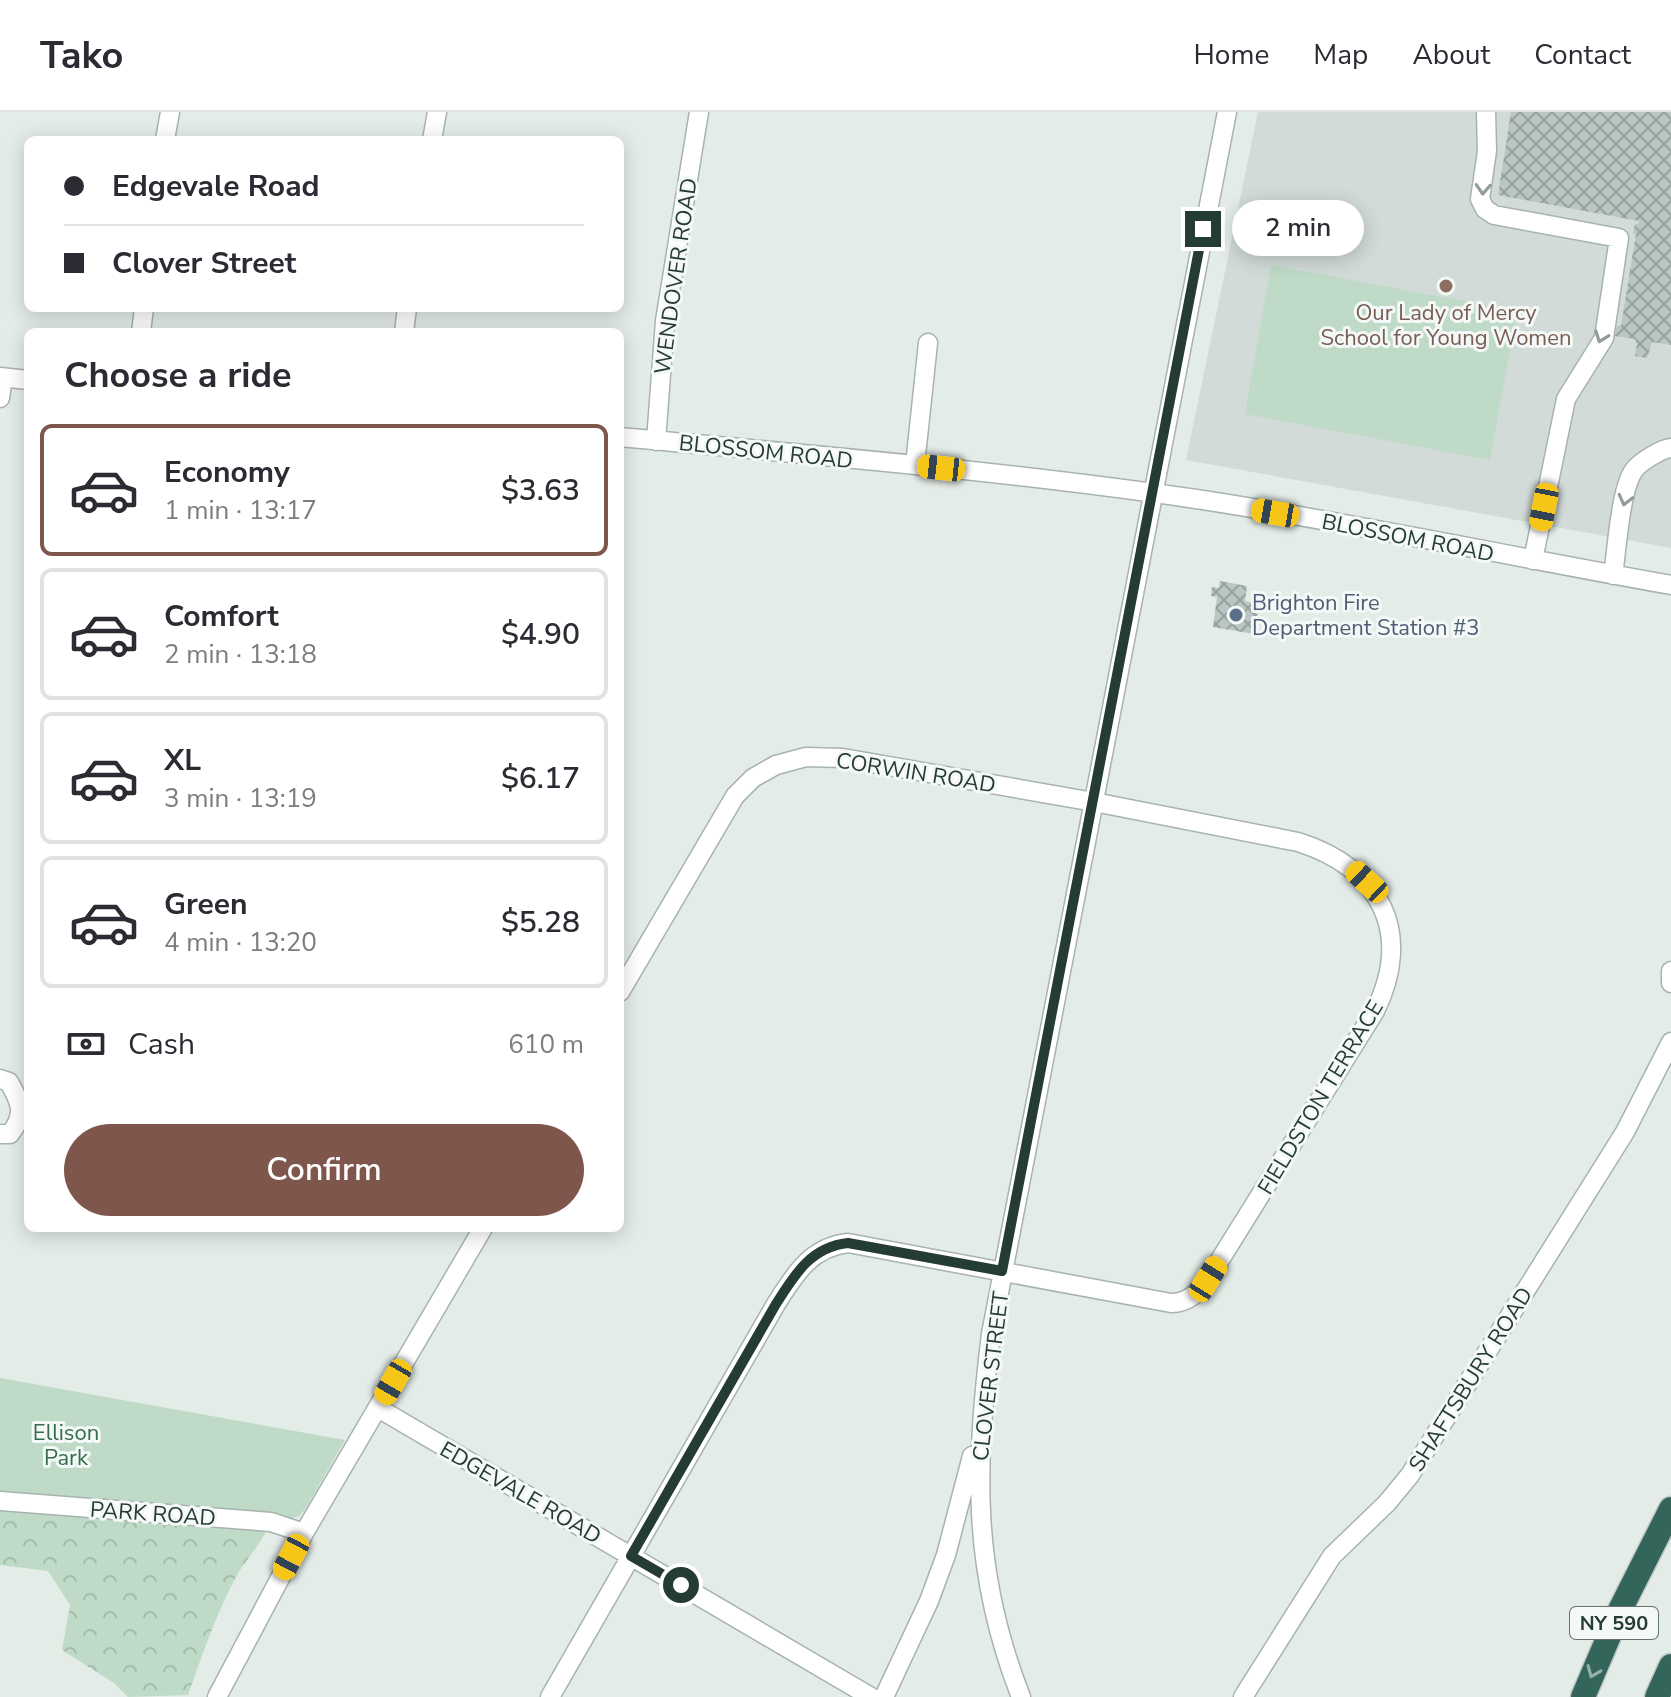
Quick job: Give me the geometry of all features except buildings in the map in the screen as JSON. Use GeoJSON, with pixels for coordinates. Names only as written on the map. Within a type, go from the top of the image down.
{"type":"FeatureCollection","features":[{"type":"Feature","properties":{"kind":"highway","name":"NY 590"},"geometry":{"type":"LineString","coordinates":[[1583,1697],[1671,1507]]}},
{"type":"Feature","properties":{"kind":"highway","name":"NY 590"},"geometry":{"type":"LineString","coordinates":[[1657,1697],[1671,1666]]}},
{"type":"Feature","properties":{"kind":"street"},"geometry":{"type":"LineString","coordinates":[[166,136],[170,112]]}},
{"type":"Feature","properties":{"kind":"street"},"geometry":{"type":"LineString","coordinates":[[433,136],[437,112]]}},
{"type":"Feature","properties":{"kind":"street","name":"WENDOVER ROAD"},"geometry":{"type":"LineString","coordinates":[[656,441],[665,321],[699,112]]}},
{"type":"Feature","properties":{"kind":"street","name":"CLOVER STREET"},"geometry":{"type":"LineString","coordinates":[[1021,1697],[995,1613],[985,1568],[979,1479],[980,1424],[991,1334],[1227,112]]}},
{"type":"Feature","properties":{"kind":"street"},"geometry":{"type":"LineString","coordinates":[[1486,112],[1487,151],[1480,199],[1485,209],[1494,215],[1619,238],[1604,338],[1566,399],[1533,560]]}},
{"type":"Feature","properties":{"kind":"street"},"geometry":{"type":"LineString","coordinates":[[915,465],[928,343]]}},
{"type":"Feature","properties":{"kind":"street"},"geometry":{"type":"LineString","coordinates":[[0,398],[1,378],[24,380]]}},
{"type":"Feature","properties":{"kind":"street","name":"BLOSSOM ROAD"},"geometry":{"type":"LineString","coordinates":[[624,437],[915,465],[1153,493],[1671,585]]}},
{"type":"Feature","properties":{"kind":"street"},"geometry":{"type":"LineString","coordinates":[[1613,575],[1624,500],[1634,470],[1664,449],[1671,448]]}},
{"type":"Feature","properties":{"kind":"street","name":"CORWIN ROAD"},"geometry":{"type":"LineString","coordinates":[[624,985],[735,796],[753,778],[776,765],[806,757],[843,758],[1094,802]]}},
{"type":"Feature","properties":{"kind":"street","name":"FIELDSTON TERRACE"},"geometry":{"type":"LineString","coordinates":[[550,1697],[776,1304],[815,1253],[835,1244],[848,1243],[1171,1303],[1186,1300],[1196,1293],[1217,1265],[1375,1011],[1388,981],[1392,948],[1389,922],[1374,892],[1349,866],[1321,849],[1298,842],[1094,802]]}},
{"type":"Feature","properties":{"kind":"street"},"geometry":{"type":"LineString","coordinates":[[1671,971],[1671,983]]}},
{"type":"Feature","properties":{"kind":"street","name":"SHAFTSBURY ROAD"},"geometry":{"type":"LineString","coordinates":[[1243,1697],[1332,1556],[1387,1503],[1410,1475],[1625,1132],[1671,1042]]}},
{"type":"Feature","properties":{"kind":"street"},"geometry":{"type":"LineString","coordinates":[[0,1079],[9,1082],[20,1102],[19,1122],[10,1134],[0,1134]]}},
{"type":"Feature","properties":{"kind":"street"},"geometry":{"type":"LineString","coordinates":[[217,1697],[304,1533],[481,1232]]}},
{"type":"Feature","properties":{"kind":"street","name":"EDGEVALE ROAD"},"geometry":{"type":"LineString","coordinates":[[378,1408],[871,1697]]}},
{"type":"Feature","properties":{"kind":"street"},"geometry":{"type":"LineString","coordinates":[[884,1697],[929,1601],[946,1555],[980,1424]]}},
{"type":"Feature","properties":{"kind":"street","name":"PARK ROAD"},"geometry":{"type":"LineString","coordinates":[[0,1501],[271,1522],[304,1533]]}},
{"type":"Feature","properties":{"kind":"shaded area","name":"Our Lady of Mercy School for Young Women"},"geometry":{"type":"Polygon","coordinates":[[[1258,112],[1671,112],[1671,548],[1186,460],[1258,112]]]}},
{"type":"Feature","properties":{"kind":"green space"},"geometry":{"type":"Polygon","coordinates":[[[1271,265],[1517,311],[1490,460],[1245,414],[1271,265]]]}},
{"type":"Feature","properties":{"kind":"green space","name":"Ellison Park"},"geometry":{"type":"Polygon","coordinates":[[[0,1378],[345,1440],[306,1508],[299,1516],[289,1519],[0,1494],[0,1378]]]}},
{"type":"Feature","properties":{"kind":"green space"},"geometry":{"type":"Polygon","coordinates":[[[0,1511],[267,1529],[229,1591],[188,1695],[128,1697],[114,1683],[62,1650],[70,1605],[48,1571],[0,1565],[0,1511]]]}},
{"type":"Feature","properties":{"kind":"place","name":"Our Lady of Mercy School for Young Women"},"geometry":{"type":"Point","coordinates":[1446,286]}},
{"type":"Feature","properties":{"kind":"place","name":"Brighton Fire Department Station #3"},"geometry":{"type":"Point","coordinates":[1236,615]}},
{"type":"Feature","properties":{"kind":"route"},"geometry":{"type":"LineString","coordinates":[[681,1585],[631,1556],[776,1304],[791,1280],[815,1253],[835,1244],[848,1243],[1002,1271],[1203,229]]}}]}
